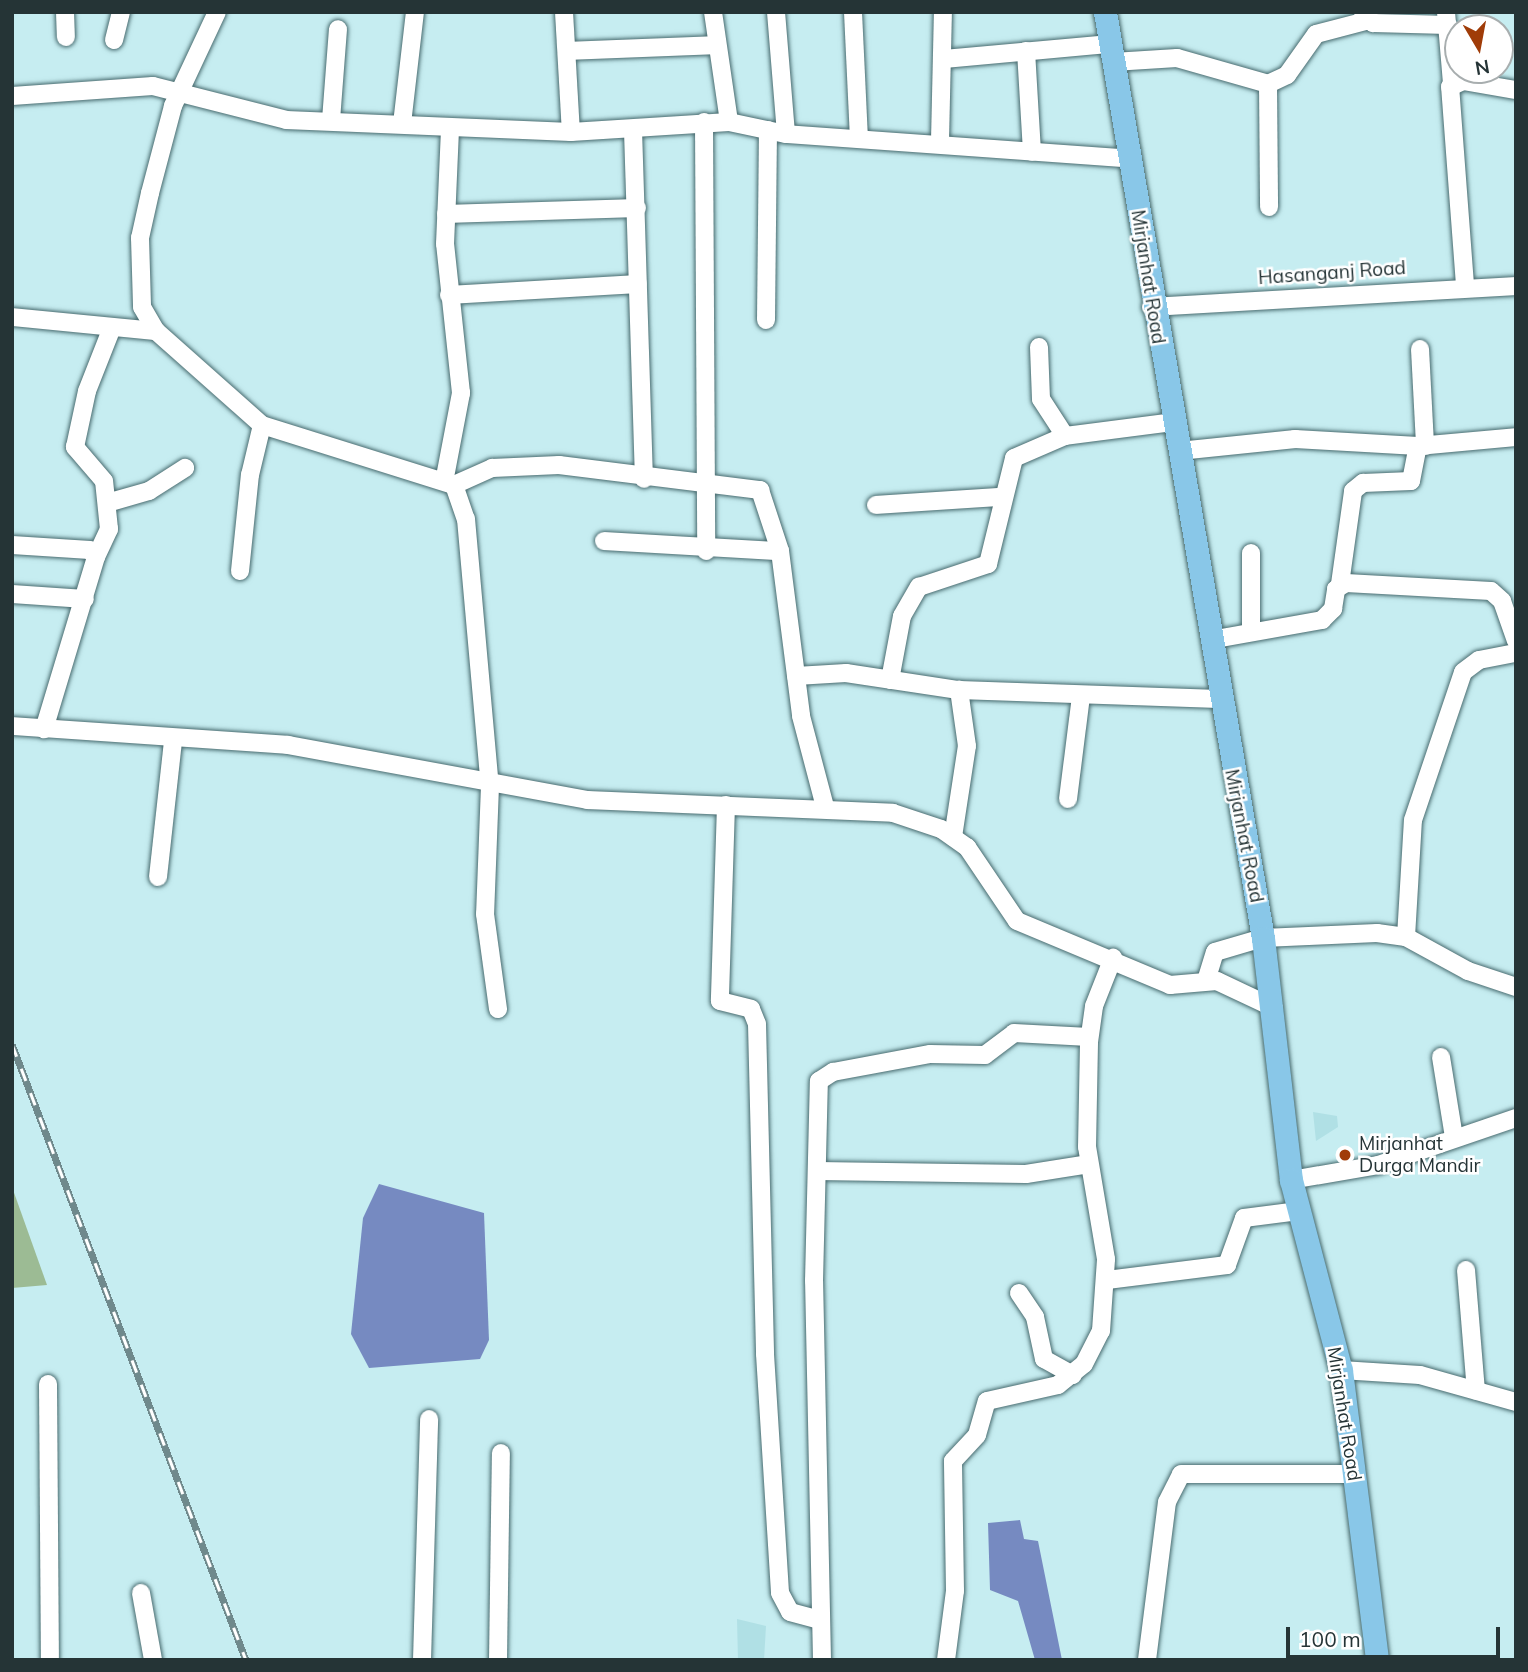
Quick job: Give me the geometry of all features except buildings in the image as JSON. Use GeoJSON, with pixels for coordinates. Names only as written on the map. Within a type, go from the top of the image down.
{"type":"FeatureCollection","features":[{"type":"Feature","properties":{"kind":"main road","name":"Mirjanhat Road"},"geometry":{"type":"LineString","coordinates":[[1105,12],[1131,159],[1151,307],[1179,451],[1219,699],[1263,938],[1274,1008],[1291,1180],[1341,1370],[1377,1660]]}},
{"type":"Feature","properties":{"kind":"street"},"geometry":{"type":"LineString","coordinates":[[65,12],[66,37]]}},
{"type":"Feature","properties":{"kind":"street"},"geometry":{"type":"LineString","coordinates":[[114,40],[121,12]]}},
{"type":"Feature","properties":{"kind":"street"},"geometry":{"type":"LineString","coordinates":[[217,12],[182,89],[140,238],[139,289],[156,331],[262,425],[450,481],[492,468],[559,465],[644,479],[708,482],[760,490],[780,551],[796,676],[825,807]]}},
{"type":"Feature","properties":{"kind":"street"},"geometry":{"type":"LineString","coordinates":[[402,124],[415,12]]}},
{"type":"Feature","properties":{"kind":"street"},"geometry":{"type":"LineString","coordinates":[[564,12],[571,132]]}},
{"type":"Feature","properties":{"kind":"street"},"geometry":{"type":"LineString","coordinates":[[713,12],[729,122]]}},
{"type":"Feature","properties":{"kind":"street"},"geometry":{"type":"LineString","coordinates":[[776,12],[786,134]]}},
{"type":"Feature","properties":{"kind":"street"},"geometry":{"type":"LineString","coordinates":[[853,12],[859,138]]}},
{"type":"Feature","properties":{"kind":"street"},"geometry":{"type":"LineString","coordinates":[[940,141],[943,12]]}},
{"type":"Feature","properties":{"kind":"street"},"geometry":{"type":"LineString","coordinates":[[944,59],[1026,51],[1177,58],[1268,84],[1287,75],[1316,34],[1365,17],[1444,19]]}},
{"type":"Feature","properties":{"kind":"street"},"geometry":{"type":"LineString","coordinates":[[331,120],[338,29]]}},
{"type":"Feature","properties":{"kind":"street"},"geometry":{"type":"LineString","coordinates":[[568,51],[717,45]]}},
{"type":"Feature","properties":{"kind":"street"},"geometry":{"type":"LineString","coordinates":[[1026,51],[1032,152]]}},
{"type":"Feature","properties":{"kind":"street"},"geometry":{"type":"LineString","coordinates":[[1268,84],[1269,207]]}},
{"type":"Feature","properties":{"kind":"street"},"geometry":{"type":"LineString","coordinates":[[1452,84],[1448,112],[1465,285]]}},
{"type":"Feature","properties":{"kind":"street"},"geometry":{"type":"LineString","coordinates":[[1461,84],[1516,90]]}},
{"type":"Feature","properties":{"kind":"street"},"geometry":{"type":"LineString","coordinates":[[12,96],[139,86],[182,89],[273,118],[571,132],[729,122],[786,134],[940,141],[1032,152],[1131,159]]}},
{"type":"Feature","properties":{"kind":"street"},"geometry":{"type":"LineString","coordinates":[[704,122],[702,381],[708,482],[706,551]]}},
{"type":"Feature","properties":{"kind":"street"},"geometry":{"type":"LineString","coordinates":[[450,128],[446,214],[449,295],[461,393],[450,481],[466,519],[491,786],[485,914],[498,1009]]}},
{"type":"Feature","properties":{"kind":"street"},"geometry":{"type":"LineString","coordinates":[[633,130],[644,479]]}},
{"type":"Feature","properties":{"kind":"street"},"geometry":{"type":"LineString","coordinates":[[766,320],[768,130]]}},
{"type":"Feature","properties":{"kind":"street"},"geometry":{"type":"LineString","coordinates":[[446,214],[637,208]]}},
{"type":"Feature","properties":{"kind":"street"},"geometry":{"type":"LineString","coordinates":[[449,295],[638,284]]}},
{"type":"Feature","properties":{"kind":"street","name":"Hasanganj Road"},"geometry":{"type":"LineString","coordinates":[[1151,307],[1465,285],[1516,286]]}},
{"type":"Feature","properties":{"kind":"street"},"geometry":{"type":"LineString","coordinates":[[12,317],[111,330],[156,331]]}},
{"type":"Feature","properties":{"kind":"street"},"geometry":{"type":"LineString","coordinates":[[44,729],[96,557],[107,542],[107,503],[99,470],[75,447],[87,391],[111,330]]}},
{"type":"Feature","properties":{"kind":"street"},"geometry":{"type":"LineString","coordinates":[[1039,346],[1041,399],[1065,436]]}},
{"type":"Feature","properties":{"kind":"street"},"geometry":{"type":"LineString","coordinates":[[1210,640],[1322,620],[1340,584],[1353,491],[1363,483],[1405,485],[1414,474],[1422,446],[1420,349]]}},
{"type":"Feature","properties":{"kind":"street"},"geometry":{"type":"LineString","coordinates":[[890,680],[902,616],[915,593],[927,582],[984,569],[997,537],[1001,497],[1014,458],[1065,436],[1173,422]]}},
{"type":"Feature","properties":{"kind":"street"},"geometry":{"type":"LineString","coordinates":[[240,571],[250,475],[262,425]]}},
{"type":"Feature","properties":{"kind":"street"},"geometry":{"type":"LineString","coordinates":[[1179,451],[1295,439],[1422,446],[1516,438]]}},
{"type":"Feature","properties":{"kind":"street"},"geometry":{"type":"LineString","coordinates":[[107,503],[149,491],[185,468]]}},
{"type":"Feature","properties":{"kind":"street"},"geometry":{"type":"LineString","coordinates":[[876,505],[1001,497]]}},
{"type":"Feature","properties":{"kind":"street"},"geometry":{"type":"LineString","coordinates":[[604,541],[706,551],[780,551]]}},
{"type":"Feature","properties":{"kind":"street"},"geometry":{"type":"LineString","coordinates":[[12,545],[90,550],[96,557]]}},
{"type":"Feature","properties":{"kind":"street"},"geometry":{"type":"LineString","coordinates":[[1251,553],[1251,631]]}},
{"type":"Feature","properties":{"kind":"street"},"geometry":{"type":"LineString","coordinates":[[1340,584],[1491,591],[1502,601],[1516,641]]}},
{"type":"Feature","properties":{"kind":"street"},"geometry":{"type":"LineString","coordinates":[[12,594],[85,599]]}},
{"type":"Feature","properties":{"kind":"street"},"geometry":{"type":"LineString","coordinates":[[1406,937],[1413,820],[1463,672],[1479,660],[1516,653]]}},
{"type":"Feature","properties":{"kind":"street"},"geometry":{"type":"LineString","coordinates":[[796,676],[846,673],[959,690],[1219,699]]}},
{"type":"Feature","properties":{"kind":"street"},"geometry":{"type":"LineString","coordinates":[[953,836],[967,757],[959,690]]}},
{"type":"Feature","properties":{"kind":"street"},"geometry":{"type":"LineString","coordinates":[[1068,799],[1081,696]]}},
{"type":"Feature","properties":{"kind":"street"},"geometry":{"type":"LineString","coordinates":[[12,726],[173,741],[288,746],[491,786],[599,801],[825,807],[893,813],[953,836],[980,861],[1017,921],[1112,958],[1171,985],[1206,981],[1226,983],[1274,1008]]}},
{"type":"Feature","properties":{"kind":"street"},"geometry":{"type":"LineString","coordinates":[[158,877],[173,741]]}},
{"type":"Feature","properties":{"kind":"street"},"geometry":{"type":"LineString","coordinates":[[726,805],[720,1000],[751,1009],[757,1024],[765,1367],[780,1593],[790,1612],[820,1619]]}},
{"type":"Feature","properties":{"kind":"street"},"geometry":{"type":"LineString","coordinates":[[1206,981],[1215,953],[1263,938],[1317,932],[1406,937],[1468,971],[1516,987]]}},
{"type":"Feature","properties":{"kind":"street"},"geometry":{"type":"LineString","coordinates":[[946,1660],[954,1591],[953,1461],[977,1436],[991,1397],[1044,1390],[1073,1374],[1101,1331],[1107,1280],[1089,1164],[1089,1037],[1112,958]]}},
{"type":"Feature","properties":{"kind":"street"},"geometry":{"type":"LineString","coordinates":[[822,1660],[817,1171],[819,1081],[833,1072],[945,1052],[985,1055],[1014,1033],[1089,1037]]}},
{"type":"Feature","properties":{"kind":"street"},"geometry":{"type":"LineString","coordinates":[[1441,1057],[1454,1137]]}},
{"type":"Feature","properties":{"kind":"street"},"geometry":{"type":"LineString","coordinates":[[1291,1180],[1378,1165],[1516,1118]]}},
{"type":"Feature","properties":{"kind":"street"},"geometry":{"type":"LineString","coordinates":[[817,1171],[1026,1174],[1089,1164]]}},
{"type":"Feature","properties":{"kind":"street"},"geometry":{"type":"LineString","coordinates":[[1107,1280],[1227,1265],[1244,1218],[1299,1211]]}},
{"type":"Feature","properties":{"kind":"street"},"geometry":{"type":"LineString","coordinates":[[1466,1270],[1476,1391]]}},
{"type":"Feature","properties":{"kind":"street"},"geometry":{"type":"LineString","coordinates":[[1018,1293],[1035,1317],[1044,1359],[1073,1374]]}},
{"type":"Feature","properties":{"kind":"street"},"geometry":{"type":"LineString","coordinates":[[1341,1370],[1396,1371],[1516,1402]]}},
{"type":"Feature","properties":{"kind":"street"},"geometry":{"type":"LineString","coordinates":[[47,1384],[50,1660]]}},
{"type":"Feature","properties":{"kind":"street"},"geometry":{"type":"LineString","coordinates":[[422,1660],[429,1419]]}},
{"type":"Feature","properties":{"kind":"street"},"geometry":{"type":"LineString","coordinates":[[498,1660],[501,1452]]}},
{"type":"Feature","properties":{"kind":"street"},"geometry":{"type":"LineString","coordinates":[[1147,1660],[1167,1502],[1181,1474],[1353,1474]]}},
{"type":"Feature","properties":{"kind":"street"},"geometry":{"type":"LineString","coordinates":[[141,1593],[153,1660]]}},
{"type":"Feature","properties":{"kind":"shaded area"},"geometry":{"type":"Polygon","coordinates":[[[1313,1112],[1337,1116],[1338,1127],[1316,1141],[1313,1112]]]}},
{"type":"Feature","properties":{"kind":"shaded area"},"geometry":{"type":"Polygon","coordinates":[[[737,1619],[766,1626],[764,1660],[738,1660],[737,1619]]]}},
{"type":"Feature","properties":{"kind":"green space"},"geometry":{"type":"Polygon","coordinates":[[[12,1187],[47,1285],[12,1288],[12,1187]]]}},
{"type":"Feature","properties":{"kind":"water"},"geometry":{"type":"Polygon","coordinates":[[[379,1184],[484,1213],[489,1340],[480,1359],[369,1368],[351,1334],[363,1218],[379,1184]]]}},
{"type":"Feature","properties":{"kind":"water"},"geometry":{"type":"Polygon","coordinates":[[[1020,1520],[1024,1539],[1038,1541],[1062,1660],[1035,1660],[1018,1601],[990,1590],[988,1523],[1020,1520]]]}},
{"type":"Feature","properties":{"kind":"railway"},"geometry":{"type":"LineString","coordinates":[[12,1044],[246,1660]]}},
{"type":"Feature","properties":{"kind":"place","name":"Mirjanhat Durga Mandir"},"geometry":{"type":"Point","coordinates":[1345,1155]}}]}
